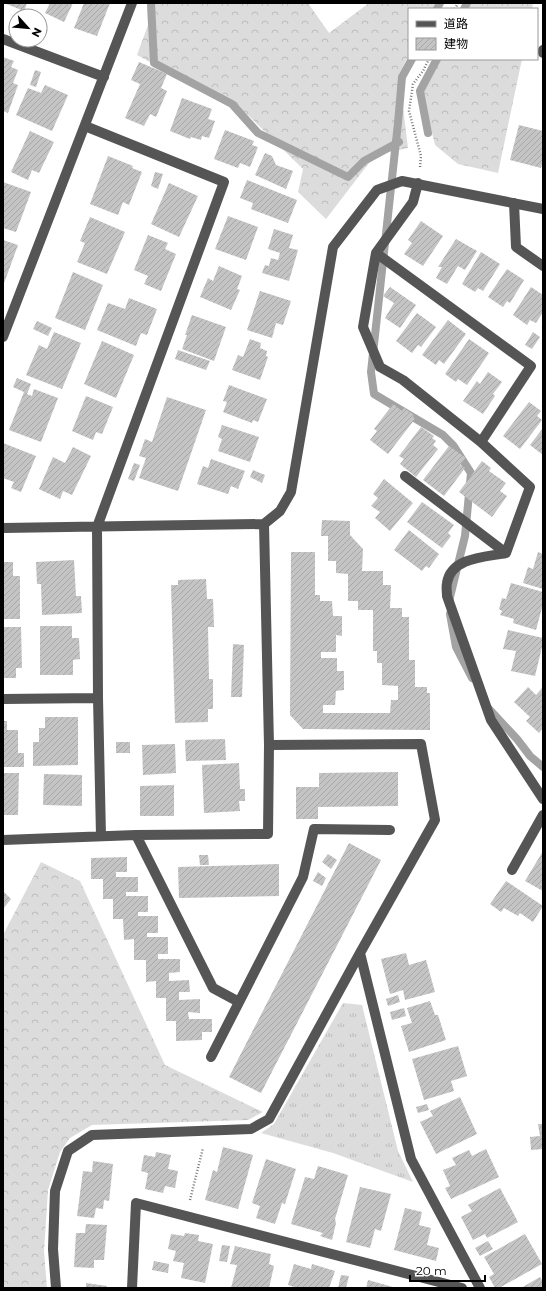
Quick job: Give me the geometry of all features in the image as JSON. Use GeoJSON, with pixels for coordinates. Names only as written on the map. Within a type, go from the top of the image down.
{"type":"FeatureCollection","features":[{"type":"Feature","properties":{"kind":"street"},"geometry":{"type":"LineString","coordinates":[[3,337],[6,322],[85,126],[132,3]]}},
{"type":"Feature","properties":{"kind":"street"},"geometry":{"type":"LineString","coordinates":[[3,39],[104,77]]}},
{"type":"Feature","properties":{"kind":"street"},"geometry":{"type":"LineString","coordinates":[[85,126],[224,182],[97,527],[98,698],[101,836]]}},
{"type":"Feature","properties":{"kind":"street"},"geometry":{"type":"LineString","coordinates":[[3,528],[264,524],[280,511],[291,492],[333,247],[377,190],[402,180],[543,209]]}},
{"type":"Feature","properties":{"kind":"street"},"geometry":{"type":"LineString","coordinates":[[418,183],[413,202],[376,253],[363,326],[380,367],[403,380],[481,442],[530,486],[506,554]]}},
{"type":"Feature","properties":{"kind":"street"},"geometry":{"type":"LineString","coordinates":[[514,203],[516,247],[543,266]]}},
{"type":"Feature","properties":{"kind":"street"},"geometry":{"type":"LineString","coordinates":[[376,253],[531,366],[481,442]]}},
{"type":"Feature","properties":{"kind":"street"},"geometry":{"type":"LineString","coordinates":[[405,476],[506,554]]}},
{"type":"Feature","properties":{"kind":"street"},"geometry":{"type":"LineString","coordinates":[[3,840],[136,835],[268,834],[269,745],[264,524]]}},
{"type":"Feature","properties":{"kind":"street"},"geometry":{"type":"LineString","coordinates":[[506,554],[464,561],[453,569],[447,582],[447,596],[491,720],[543,798]]}},
{"type":"Feature","properties":{"kind":"street"},"geometry":{"type":"LineString","coordinates":[[3,699],[98,698]]}},
{"type":"Feature","properties":{"kind":"street"},"geometry":{"type":"LineString","coordinates":[[56,1288],[53,1249],[55,1191],[68,1151],[92,1135],[251,1129],[269,1119],[435,820],[421,744],[269,745]]}},
{"type":"Feature","properties":{"kind":"street"},"geometry":{"type":"LineString","coordinates":[[512,870],[543,815]]}},
{"type":"Feature","properties":{"kind":"street"},"geometry":{"type":"LineString","coordinates":[[211,1057],[303,877],[314,829],[390,830]]}},
{"type":"Feature","properties":{"kind":"street"},"geometry":{"type":"LineString","coordinates":[[136,835],[213,988],[239,1002]]}},
{"type":"Feature","properties":{"kind":"street"},"geometry":{"type":"LineString","coordinates":[[360,953],[412,1158],[480,1288]]}},
{"type":"Feature","properties":{"kind":"street"},"geometry":{"type":"LineString","coordinates":[[132,1288],[136,1202],[462,1288]]}},
{"type":"Feature","properties":{"kind":"path"},"geometry":{"type":"LineString","coordinates":[[418,183],[421,156],[409,111],[413,84],[423,71],[428,60]]}},
{"type":"Feature","properties":{"kind":"path"},"geometry":{"type":"LineString","coordinates":[[186,1216],[208,1131]]}},
{"type":"Feature","properties":{"kind":"green space"},"geometry":{"type":"Polygon","coordinates":[[[147,3],[308,3],[329,33],[369,3],[437,3],[434,8],[408,8],[408,57],[399,74],[408,148],[381,154],[369,163],[326,219],[298,192],[303,169],[248,115],[137,55],[148,25],[147,3]]]}},
{"type":"Feature","properties":{"kind":"green space"},"geometry":{"type":"Polygon","coordinates":[[[470,3],[533,3],[532,8],[468,8],[470,3]]]}},
{"type":"Feature","properties":{"kind":"green space"},"geometry":{"type":"Polygon","coordinates":[[[439,60],[522,60],[498,173],[458,164],[435,145],[422,92],[439,60]]]}},
{"type":"Feature","properties":{"kind":"green space"},"geometry":{"type":"Polygon","coordinates":[[[41,862],[80,881],[165,1065],[263,1112],[248,1120],[92,1125],[70,1138],[60,1152],[48,1190],[44,1251],[47,1288],[3,1288],[3,935],[41,862]]]}},
{"type":"Feature","properties":{"kind":"green space"},"geometry":{"type":"Polygon","coordinates":[[[343,1003],[362,1005],[398,1151],[413,1182],[333,1153],[261,1133],[274,1124],[343,1003]]]}},
{"type":"Feature","properties":{"kind":"building"},"geometry":{"type":"Polygon","coordinates":[[[4,3],[27,3],[25,8],[16,8],[4,3]]]}},
{"type":"Feature","properties":{"kind":"building"},"geometry":{"type":"Polygon","coordinates":[[[50,3],[73,3],[64,22],[48,14],[48,8],[50,3]]]}},
{"type":"Feature","properties":{"kind":"building"},"geometry":{"type":"Polygon","coordinates":[[[84,3],[110,3],[97,36],[74,28],[84,3]]]}},
{"type":"Feature","properties":{"kind":"building"},"geometry":{"type":"Polygon","coordinates":[[[3,57],[14,61],[11,67],[18,70],[13,83],[18,85],[8,113],[3,111],[3,57]]]}},
{"type":"Feature","properties":{"kind":"building"},"geometry":{"type":"Polygon","coordinates":[[[139,62],[167,74],[161,88],[167,91],[156,117],[150,114],[144,126],[125,118],[140,84],[131,80],[139,62]]]}},
{"type":"Feature","properties":{"kind":"building"},"geometry":{"type":"Polygon","coordinates":[[[35,70],[41,72],[36,87],[30,85],[35,70]]]}},
{"type":"Feature","properties":{"kind":"building"},"geometry":{"type":"Polygon","coordinates":[[[45,85],[68,95],[52,131],[16,115],[28,88],[41,93],[45,85]]]}},
{"type":"Feature","properties":{"kind":"building"},"geometry":{"type":"Polygon","coordinates":[[[182,98],[212,109],[208,119],[215,121],[209,138],[202,136],[201,140],[191,137],[190,139],[170,131],[182,98]]]}},
{"type":"Feature","properties":{"kind":"building"},"geometry":{"type":"Polygon","coordinates":[[[519,125],[543,131],[543,160],[541,168],[510,160],[519,125]]]}},
{"type":"Feature","properties":{"kind":"building"},"geometry":{"type":"Polygon","coordinates":[[[225,130],[254,141],[252,145],[258,147],[250,167],[240,163],[238,168],[214,159],[225,130]]]}},
{"type":"Feature","properties":{"kind":"building"},"geometry":{"type":"Polygon","coordinates":[[[30,131],[54,142],[39,173],[32,170],[28,180],[11,172],[30,131]]]}},
{"type":"Feature","properties":{"kind":"building"},"geometry":{"type":"Polygon","coordinates":[[[265,153],[272,156],[276,165],[293,171],[286,189],[255,175],[265,153]]]}},
{"type":"Feature","properties":{"kind":"building"},"geometry":{"type":"Polygon","coordinates":[[[108,156],[133,166],[132,168],[142,172],[129,205],[123,202],[118,215],[90,204],[108,156]]]}},
{"type":"Feature","properties":{"kind":"building"},"geometry":{"type":"Polygon","coordinates":[[[155,172],[163,174],[158,189],[151,186],[155,172]]]}},
{"type":"Feature","properties":{"kind":"building"},"geometry":{"type":"Polygon","coordinates":[[[247,180],[297,200],[288,223],[251,209],[253,203],[240,198],[247,180]]]}},
{"type":"Feature","properties":{"kind":"building"},"geometry":{"type":"Polygon","coordinates":[[[3,182],[31,192],[16,232],[3,228],[3,182]]]}},
{"type":"Feature","properties":{"kind":"building"},"geometry":{"type":"Polygon","coordinates":[[[169,183],[198,196],[179,237],[151,224],[169,183]]]}},
{"type":"Feature","properties":{"kind":"building"},"geometry":{"type":"Polygon","coordinates":[[[228,216],[258,227],[246,260],[215,249],[228,216]]]}},
{"type":"Feature","properties":{"kind":"building"},"geometry":{"type":"Polygon","coordinates":[[[90,217],[125,232],[107,274],[77,262],[85,243],[80,241],[90,217]]]}},
{"type":"Feature","properties":{"kind":"building"},"geometry":{"type":"Polygon","coordinates":[[[421,221],[443,236],[423,266],[404,254],[412,243],[408,240],[421,221]]]}},
{"type":"Feature","properties":{"kind":"building"},"geometry":{"type":"Polygon","coordinates":[[[274,229],[293,235],[289,248],[298,250],[289,281],[262,273],[265,265],[269,266],[271,258],[278,260],[280,253],[268,249],[274,229]]]}},
{"type":"Feature","properties":{"kind":"building"},"geometry":{"type":"Polygon","coordinates":[[[148,235],[168,243],[165,249],[176,254],[161,291],[144,284],[148,276],[134,270],[148,235]]]}},
{"type":"Feature","properties":{"kind":"building"},"geometry":{"type":"Polygon","coordinates":[[[456,239],[477,251],[465,270],[458,266],[447,284],[436,278],[442,267],[438,267],[456,239]]]}},
{"type":"Feature","properties":{"kind":"building"},"geometry":{"type":"Polygon","coordinates":[[[3,240],[18,245],[3,286],[3,240]]]}},
{"type":"Feature","properties":{"kind":"building"},"geometry":{"type":"Polygon","coordinates":[[[481,252],[500,264],[483,291],[478,288],[475,292],[462,284],[481,252]]]}},
{"type":"Feature","properties":{"kind":"building"},"geometry":{"type":"Polygon","coordinates":[[[219,266],[242,276],[237,289],[240,290],[231,310],[200,297],[208,278],[213,281],[219,266]]]}},
{"type":"Feature","properties":{"kind":"building"},"geometry":{"type":"Polygon","coordinates":[[[507,269],[524,280],[510,303],[507,301],[503,307],[488,297],[507,269]]]}},
{"type":"Feature","properties":{"kind":"building"},"geometry":{"type":"Polygon","coordinates":[[[73,272],[103,285],[85,330],[55,318],[73,272]]]}},
{"type":"Feature","properties":{"kind":"building"},"geometry":{"type":"Polygon","coordinates":[[[390,287],[416,305],[400,328],[385,318],[394,303],[383,296],[390,287]]]}},
{"type":"Feature","properties":{"kind":"building"},"geometry":{"type":"Polygon","coordinates":[[[531,287],[543,295],[543,312],[536,323],[530,320],[527,325],[513,315],[531,287]]]}},
{"type":"Feature","properties":{"kind":"building"},"geometry":{"type":"Polygon","coordinates":[[[260,291],[291,301],[283,325],[276,323],[272,338],[247,330],[260,291]]]}},
{"type":"Feature","properties":{"kind":"building"},"geometry":{"type":"Polygon","coordinates":[[[129,298],[157,309],[147,335],[141,333],[136,346],[97,330],[108,303],[125,309],[129,298]]]}},
{"type":"Feature","properties":{"kind":"building"},"geometry":{"type":"Polygon","coordinates":[[[417,313],[436,327],[421,347],[418,345],[412,353],[396,341],[417,313]]]}},
{"type":"Feature","properties":{"kind":"building"},"geometry":{"type":"Polygon","coordinates":[[[192,315],[226,327],[214,361],[182,349],[192,315]]]}},
{"type":"Feature","properties":{"kind":"building"},"geometry":{"type":"Polygon","coordinates":[[[448,320],[466,334],[444,364],[439,360],[436,365],[422,355],[448,320]]]}},
{"type":"Feature","properties":{"kind":"building"},"geometry":{"type":"Polygon","coordinates":[[[37,321],[52,328],[48,336],[33,329],[37,321]]]}},
{"type":"Feature","properties":{"kind":"building"},"geometry":{"type":"Polygon","coordinates":[[[54,332],[81,343],[62,389],[26,375],[39,345],[47,349],[54,332]]]}},
{"type":"Feature","properties":{"kind":"building"},"geometry":{"type":"Polygon","coordinates":[[[533,332],[540,337],[532,349],[525,345],[533,332]]]}},
{"type":"Feature","properties":{"kind":"building"},"geometry":{"type":"Polygon","coordinates":[[[250,339],[261,343],[260,348],[267,351],[266,356],[268,357],[260,380],[232,370],[238,355],[243,357],[250,339]]]}},
{"type":"Feature","properties":{"kind":"building"},"geometry":{"type":"Polygon","coordinates":[[[469,339],[489,353],[467,385],[458,379],[456,382],[445,374],[469,339]]]}},
{"type":"Feature","properties":{"kind":"building"},"geometry":{"type":"Polygon","coordinates":[[[102,341],[134,355],[116,398],[84,384],[102,341]]]}},
{"type":"Feature","properties":{"kind":"building"},"geometry":{"type":"Polygon","coordinates":[[[178,350],[210,361],[206,370],[175,359],[178,350]]]}},
{"type":"Feature","properties":{"kind":"building"},"geometry":{"type":"Polygon","coordinates":[[[488,372],[502,382],[493,394],[495,396],[483,414],[463,401],[477,381],[480,384],[488,372]]]}},
{"type":"Feature","properties":{"kind":"building"},"geometry":{"type":"Polygon","coordinates":[[[17,378],[31,384],[27,394],[32,396],[34,389],[58,398],[41,442],[9,430],[24,392],[13,387],[17,378]]]}},
{"type":"Feature","properties":{"kind":"building"},"geometry":{"type":"Polygon","coordinates":[[[229,385],[267,399],[258,422],[253,420],[252,423],[223,412],[227,402],[223,401],[229,385]]]}},
{"type":"Feature","properties":{"kind":"building"},"geometry":{"type":"Polygon","coordinates":[[[86,396],[113,407],[102,434],[96,432],[93,440],[72,431],[86,396]]]}},
{"type":"Feature","properties":{"kind":"building"},"geometry":{"type":"Polygon","coordinates":[[[167,397],[206,410],[178,491],[139,478],[146,458],[139,456],[145,439],[152,442],[167,397]]]}},
{"type":"Feature","properties":{"kind":"building"},"geometry":{"type":"Polygon","coordinates":[[[529,402],[541,411],[537,416],[542,420],[520,449],[503,436],[529,402]]]}},
{"type":"Feature","properties":{"kind":"building"},"geometry":{"type":"Polygon","coordinates":[[[393,404],[402,411],[404,408],[414,415],[413,417],[415,419],[388,454],[370,440],[377,431],[374,429],[393,404]]]}},
{"type":"Feature","properties":{"kind":"building"},"geometry":{"type":"Polygon","coordinates":[[[222,425],[259,437],[250,462],[218,451],[222,439],[218,437],[222,425]]]}},
{"type":"Feature","properties":{"kind":"building"},"geometry":{"type":"Polygon","coordinates":[[[421,427],[434,436],[432,438],[436,441],[433,445],[438,449],[416,477],[400,464],[404,459],[399,456],[421,427]]]}},
{"type":"Feature","properties":{"kind":"building"},"geometry":{"type":"Polygon","coordinates":[[[543,428],[543,455],[530,445],[543,428]]]}},
{"type":"Feature","properties":{"kind":"building"},"geometry":{"type":"Polygon","coordinates":[[[3,443],[36,456],[21,492],[11,488],[14,482],[3,478],[3,443]]]}},
{"type":"Feature","properties":{"kind":"building"},"geometry":{"type":"Polygon","coordinates":[[[449,446],[466,458],[460,465],[465,468],[444,496],[423,480],[449,446]]]}},
{"type":"Feature","properties":{"kind":"building"},"geometry":{"type":"Polygon","coordinates":[[[73,447],[91,456],[72,495],[63,491],[60,499],[39,489],[53,457],[65,463],[73,447]]]}},
{"type":"Feature","properties":{"kind":"building"},"geometry":{"type":"Polygon","coordinates":[[[211,459],[245,471],[238,489],[231,486],[228,494],[197,484],[203,466],[208,468],[211,459]]]}},
{"type":"Feature","properties":{"kind":"building"},"geometry":{"type":"Polygon","coordinates":[[[482,461],[491,468],[489,471],[506,483],[500,491],[507,496],[492,517],[459,492],[482,461]]]}},
{"type":"Feature","properties":{"kind":"building"},"geometry":{"type":"Polygon","coordinates":[[[134,463],[140,465],[134,481],[128,479],[134,463]]]}},
{"type":"Feature","properties":{"kind":"building"},"geometry":{"type":"Polygon","coordinates":[[[253,470],[265,475],[262,483],[250,477],[253,470]]]}},
{"type":"Feature","properties":{"kind":"building"},"geometry":{"type":"Polygon","coordinates":[[[384,479],[413,503],[390,531],[375,518],[380,512],[371,506],[378,498],[373,494],[384,479]]]}},
{"type":"Feature","properties":{"kind":"building"},"geometry":{"type":"Polygon","coordinates":[[[422,502],[454,525],[448,533],[451,536],[442,548],[407,522],[422,502]]]}},
{"type":"Feature","properties":{"kind":"building"},"geometry":{"type":"Polygon","coordinates":[[[322,520],[350,521],[350,535],[363,549],[362,571],[383,571],[383,585],[391,585],[390,608],[402,608],[402,617],[409,617],[409,660],[415,660],[415,687],[427,687],[427,693],[430,693],[430,730],[303,729],[290,715],[291,552],[315,552],[315,595],[320,595],[320,601],[332,601],[333,616],[342,616],[342,636],[336,635],[336,652],[321,652],[321,658],[337,658],[337,671],[344,671],[344,690],[336,691],[335,705],[323,705],[323,713],[390,713],[391,700],[398,700],[398,686],[382,685],[382,663],[377,663],[377,651],[373,651],[373,610],[358,610],[358,601],[348,601],[348,574],[336,573],[336,561],[328,561],[328,536],[321,536],[322,520]]]}},
{"type":"Feature","properties":{"kind":"building"},"geometry":{"type":"Polygon","coordinates":[[[409,530],[439,554],[429,568],[426,566],[422,571],[394,550],[409,530]]]}},
{"type":"Feature","properties":{"kind":"building"},"geometry":{"type":"Polygon","coordinates":[[[538,552],[543,554],[543,589],[523,583],[528,567],[533,569],[538,552]]]}},
{"type":"Feature","properties":{"kind":"building"},"geometry":{"type":"Polygon","coordinates":[[[74,560],[76,596],[81,596],[82,613],[42,615],[41,584],[37,584],[36,562],[74,560]]]}},
{"type":"Feature","properties":{"kind":"building"},"geometry":{"type":"Polygon","coordinates":[[[3,562],[13,562],[13,576],[20,576],[20,619],[3,619],[3,562]]]}},
{"type":"Feature","properties":{"kind":"building"},"geometry":{"type":"Polygon","coordinates":[[[206,579],[207,599],[213,599],[214,627],[208,627],[209,679],[213,679],[213,709],[208,709],[208,722],[175,723],[171,585],[178,585],[178,580],[206,579]]]}},
{"type":"Feature","properties":{"kind":"building"},"geometry":{"type":"Polygon","coordinates":[[[511,583],[543,592],[543,604],[536,630],[513,623],[514,619],[500,615],[502,611],[499,609],[502,598],[506,599],[511,583]]]}},
{"type":"Feature","properties":{"kind":"building"},"geometry":{"type":"Polygon","coordinates":[[[40,626],[72,626],[72,638],[79,638],[80,659],[73,660],[73,675],[40,675],[40,626]]]}},
{"type":"Feature","properties":{"kind":"building"},"geometry":{"type":"Polygon","coordinates":[[[3,627],[21,627],[22,668],[16,668],[16,678],[3,678],[3,627]]]}},
{"type":"Feature","properties":{"kind":"building"},"geometry":{"type":"Polygon","coordinates":[[[508,630],[543,638],[535,676],[511,671],[516,651],[503,649],[508,630]]]}},
{"type":"Feature","properties":{"kind":"building"},"geometry":{"type":"Polygon","coordinates":[[[233,644],[244,645],[242,697],[231,697],[233,644]]]}},
{"type":"Feature","properties":{"kind":"building"},"geometry":{"type":"Polygon","coordinates":[[[528,687],[536,695],[543,687],[543,728],[539,733],[526,721],[530,717],[514,702],[528,687]]]}},
{"type":"Feature","properties":{"kind":"building"},"geometry":{"type":"Polygon","coordinates":[[[45,717],[78,717],[78,765],[33,766],[33,742],[39,742],[39,728],[45,728],[45,717]]]}},
{"type":"Feature","properties":{"kind":"building"},"geometry":{"type":"Polygon","coordinates":[[[3,721],[7,721],[7,730],[18,730],[18,753],[24,753],[24,767],[3,767],[3,721]]]}},
{"type":"Feature","properties":{"kind":"building"},"geometry":{"type":"Polygon","coordinates":[[[225,739],[226,760],[186,761],[185,740],[225,739]]]}},
{"type":"Feature","properties":{"kind":"building"},"geometry":{"type":"Polygon","coordinates":[[[116,742],[130,742],[130,753],[116,753],[116,742]]]}},
{"type":"Feature","properties":{"kind":"building"},"geometry":{"type":"Polygon","coordinates":[[[175,744],[176,773],[143,775],[142,745],[175,744]]]}},
{"type":"Feature","properties":{"kind":"building"},"geometry":{"type":"Polygon","coordinates":[[[239,763],[240,789],[245,789],[245,801],[239,801],[240,811],[204,813],[202,765],[239,763]]]}},
{"type":"Feature","properties":{"kind":"building"},"geometry":{"type":"Polygon","coordinates":[[[398,772],[398,806],[318,807],[318,819],[296,819],[296,787],[319,787],[319,773],[398,772]]]}},
{"type":"Feature","properties":{"kind":"building"},"geometry":{"type":"Polygon","coordinates":[[[3,773],[19,773],[18,815],[3,815],[3,773]]]}},
{"type":"Feature","properties":{"kind":"building"},"geometry":{"type":"Polygon","coordinates":[[[44,774],[82,775],[82,806],[43,805],[44,774]]]}},
{"type":"Feature","properties":{"kind":"building"},"geometry":{"type":"Polygon","coordinates":[[[174,785],[174,816],[140,816],[140,786],[174,785]]]}},
{"type":"Feature","properties":{"kind":"building"},"geometry":{"type":"Polygon","coordinates":[[[349,843],[381,860],[261,1093],[229,1077],[349,843]]]}},
{"type":"Feature","properties":{"kind":"building"},"geometry":{"type":"Polygon","coordinates":[[[543,851],[543,891],[525,881],[543,851]]]}},
{"type":"Feature","properties":{"kind":"building"},"geometry":{"type":"Polygon","coordinates":[[[328,854],[337,860],[331,869],[322,862],[328,854]]]}},
{"type":"Feature","properties":{"kind":"building"},"geometry":{"type":"Polygon","coordinates":[[[199,855],[208,855],[209,865],[200,865],[199,855]]]}},
{"type":"Feature","properties":{"kind":"building"},"geometry":{"type":"Polygon","coordinates":[[[127,857],[127,872],[116,872],[116,877],[138,877],[138,892],[126,892],[126,896],[148,896],[148,912],[138,912],[138,916],[158,916],[158,933],[147,933],[147,937],[168,937],[168,954],[158,954],[158,959],[180,959],[180,972],[169,973],[169,981],[189,980],[190,992],[179,992],[179,1000],[200,999],[200,1013],[188,1012],[189,1019],[212,1019],[212,1032],[202,1032],[202,1040],[176,1041],[176,1021],[166,1021],[166,998],[156,998],[156,981],[146,982],[146,960],[134,960],[134,939],[124,940],[123,919],[113,919],[113,899],[103,899],[103,879],[91,879],[91,858],[127,857]]]}},
{"type":"Feature","properties":{"kind":"building"},"geometry":{"type":"Polygon","coordinates":[[[279,864],[279,896],[179,898],[178,867],[279,864]]]}},
{"type":"Feature","properties":{"kind":"building"},"geometry":{"type":"Polygon","coordinates":[[[318,872],[326,878],[322,886],[313,881],[318,872]]]}},
{"type":"Feature","properties":{"kind":"building"},"geometry":{"type":"Polygon","coordinates":[[[506,881],[543,906],[533,922],[520,913],[518,916],[504,908],[501,912],[490,904],[506,881]]]}},
{"type":"Feature","properties":{"kind":"building"},"geometry":{"type":"Polygon","coordinates":[[[3,891],[11,899],[3,909],[3,891]]]}},
{"type":"Feature","properties":{"kind":"building"},"geometry":{"type":"Polygon","coordinates":[[[406,953],[409,965],[426,960],[435,992],[405,1000],[403,990],[390,994],[381,959],[406,953]]]}},
{"type":"Feature","properties":{"kind":"building"},"geometry":{"type":"Polygon","coordinates":[[[398,995],[400,1002],[388,1006],[386,999],[398,995]]]}},
{"type":"Feature","properties":{"kind":"building"},"geometry":{"type":"Polygon","coordinates":[[[430,1001],[435,1015],[438,1015],[446,1040],[409,1052],[401,1026],[412,1023],[407,1008],[430,1001]]]}},
{"type":"Feature","properties":{"kind":"building"},"geometry":{"type":"Polygon","coordinates":[[[404,1008],[406,1016],[392,1020],[390,1012],[404,1008]]]}},
{"type":"Feature","properties":{"kind":"building"},"geometry":{"type":"Polygon","coordinates":[[[458,1046],[467,1076],[451,1081],[454,1091],[424,1100],[412,1059],[458,1046]]]}},
{"type":"Feature","properties":{"kind":"building"},"geometry":{"type":"Polygon","coordinates":[[[460,1097],[477,1134],[436,1154],[420,1122],[433,1116],[430,1111],[460,1097]]]}},
{"type":"Feature","properties":{"kind":"building"},"geometry":{"type":"Polygon","coordinates":[[[427,1104],[429,1110],[418,1113],[416,1107],[427,1104]]]}},
{"type":"Feature","properties":{"kind":"building"},"geometry":{"type":"Polygon","coordinates":[[[538,1124],[543,1124],[543,1149],[531,1150],[530,1137],[540,1136],[538,1124]]]}},
{"type":"Feature","properties":{"kind":"building"},"geometry":{"type":"Polygon","coordinates":[[[223,1147],[253,1155],[238,1209],[205,1200],[213,1170],[217,1172],[223,1147]]]}},
{"type":"Feature","properties":{"kind":"building"},"geometry":{"type":"Polygon","coordinates":[[[486,1149],[499,1177],[451,1199],[445,1188],[450,1186],[443,1170],[456,1165],[452,1158],[469,1150],[472,1156],[486,1149]]]}},
{"type":"Feature","properties":{"kind":"building"},"geometry":{"type":"Polygon","coordinates":[[[156,1152],[171,1155],[168,1169],[178,1171],[175,1188],[165,1186],[163,1193],[145,1189],[148,1173],[141,1171],[144,1155],[155,1157],[156,1152]]]}},
{"type":"Feature","properties":{"kind":"building"},"geometry":{"type":"Polygon","coordinates":[[[266,1159],[296,1169],[285,1204],[282,1203],[275,1224],[256,1218],[260,1206],[252,1203],[266,1159]]]}},
{"type":"Feature","properties":{"kind":"building"},"geometry":{"type":"Polygon","coordinates":[[[93,1161],[113,1164],[109,1201],[104,1200],[103,1209],[96,1208],[94,1218],[77,1216],[83,1171],[92,1172],[93,1161]]]}},
{"type":"Feature","properties":{"kind":"building"},"geometry":{"type":"Polygon","coordinates":[[[318,1166],[348,1175],[335,1219],[336,1223],[332,1240],[320,1236],[323,1233],[291,1224],[305,1177],[314,1179],[318,1166]]]}},
{"type":"Feature","properties":{"kind":"building"},"geometry":{"type":"Polygon","coordinates":[[[360,1187],[391,1194],[381,1231],[375,1229],[370,1248],[346,1242],[360,1187]]]}},
{"type":"Feature","properties":{"kind":"building"},"geometry":{"type":"Polygon","coordinates":[[[500,1188],[518,1222],[487,1238],[485,1234],[473,1240],[461,1217],[472,1211],[468,1205],[500,1188]]]}},
{"type":"Feature","properties":{"kind":"building"},"geometry":{"type":"Polygon","coordinates":[[[405,1208],[422,1212],[419,1225],[431,1228],[427,1245],[439,1248],[436,1261],[394,1250],[405,1208]]]}},
{"type":"Feature","properties":{"kind":"building"},"geometry":{"type":"Polygon","coordinates":[[[86,1224],[107,1225],[104,1260],[94,1260],[94,1268],[74,1267],[76,1233],[85,1233],[86,1224]]]}},
{"type":"Feature","properties":{"kind":"building"},"geometry":{"type":"Polygon","coordinates":[[[185,1233],[199,1235],[198,1241],[213,1244],[205,1283],[181,1278],[184,1263],[173,1261],[176,1251],[168,1249],[171,1234],[184,1236],[185,1233]]]}},
{"type":"Feature","properties":{"kind":"building"},"geometry":{"type":"Polygon","coordinates":[[[525,1234],[542,1264],[499,1288],[495,1288],[489,1277],[494,1274],[484,1257],[525,1234]]]}},
{"type":"Feature","properties":{"kind":"building"},"geometry":{"type":"Polygon","coordinates":[[[488,1241],[493,1249],[480,1256],[475,1248],[488,1241]]]}},
{"type":"Feature","properties":{"kind":"building"},"geometry":{"type":"Polygon","coordinates":[[[222,1245],[230,1246],[227,1262],[219,1261],[222,1245]]]}},
{"type":"Feature","properties":{"kind":"building"},"geometry":{"type":"Polygon","coordinates":[[[235,1246],[271,1254],[269,1264],[274,1266],[269,1288],[231,1288],[237,1265],[230,1264],[235,1246]]]}},
{"type":"Feature","properties":{"kind":"building"},"geometry":{"type":"Polygon","coordinates":[[[154,1261],[169,1264],[168,1273],[152,1270],[154,1261]]]}},
{"type":"Feature","properties":{"kind":"building"},"geometry":{"type":"Polygon","coordinates":[[[294,1264],[311,1269],[312,1264],[335,1271],[329,1288],[293,1288],[294,1287],[288,1285],[294,1264]]]}},
{"type":"Feature","properties":{"kind":"building"},"geometry":{"type":"Polygon","coordinates":[[[341,1275],[349,1276],[346,1288],[338,1288],[341,1275]]]}},
{"type":"Feature","properties":{"kind":"building"},"geometry":{"type":"Polygon","coordinates":[[[540,1277],[543,1282],[543,1288],[521,1288],[540,1277]]]}},
{"type":"Feature","properties":{"kind":"building"},"geometry":{"type":"Polygon","coordinates":[[[368,1280],[393,1287],[393,1288],[366,1288],[368,1280]]]}},
{"type":"Feature","properties":{"kind":"building"},"geometry":{"type":"Polygon","coordinates":[[[86,1283],[107,1286],[106,1288],[86,1288],[86,1283]]]}},
{"type":"Feature","properties":{"kind":"waterway"},"geometry":{"type":"LineString","coordinates":[[151,3],[154,63],[232,104],[258,133],[348,177],[364,161],[399,142]]}},
{"type":"Feature","properties":{"kind":"waterway"},"geometry":{"type":"LineString","coordinates":[[438,8],[440,3]]}},
{"type":"Feature","properties":{"kind":"waterway"},"geometry":{"type":"LineString","coordinates":[[464,8],[467,3]]}},
{"type":"Feature","properties":{"kind":"waterway"},"geometry":{"type":"LineString","coordinates":[[411,60],[402,77],[371,372],[374,394],[443,435],[453,445],[471,473],[465,536],[449,601]]}},
{"type":"Feature","properties":{"kind":"waterway"},"geometry":{"type":"LineString","coordinates":[[428,133],[420,91],[436,60]]}},
{"type":"Feature","properties":{"kind":"waterway"},"geometry":{"type":"LineString","coordinates":[[450,614],[456,647],[472,678]]}},
{"type":"Feature","properties":{"kind":"waterway"},"geometry":{"type":"LineString","coordinates":[[489,709],[517,739],[530,756],[543,767]]}}]}
